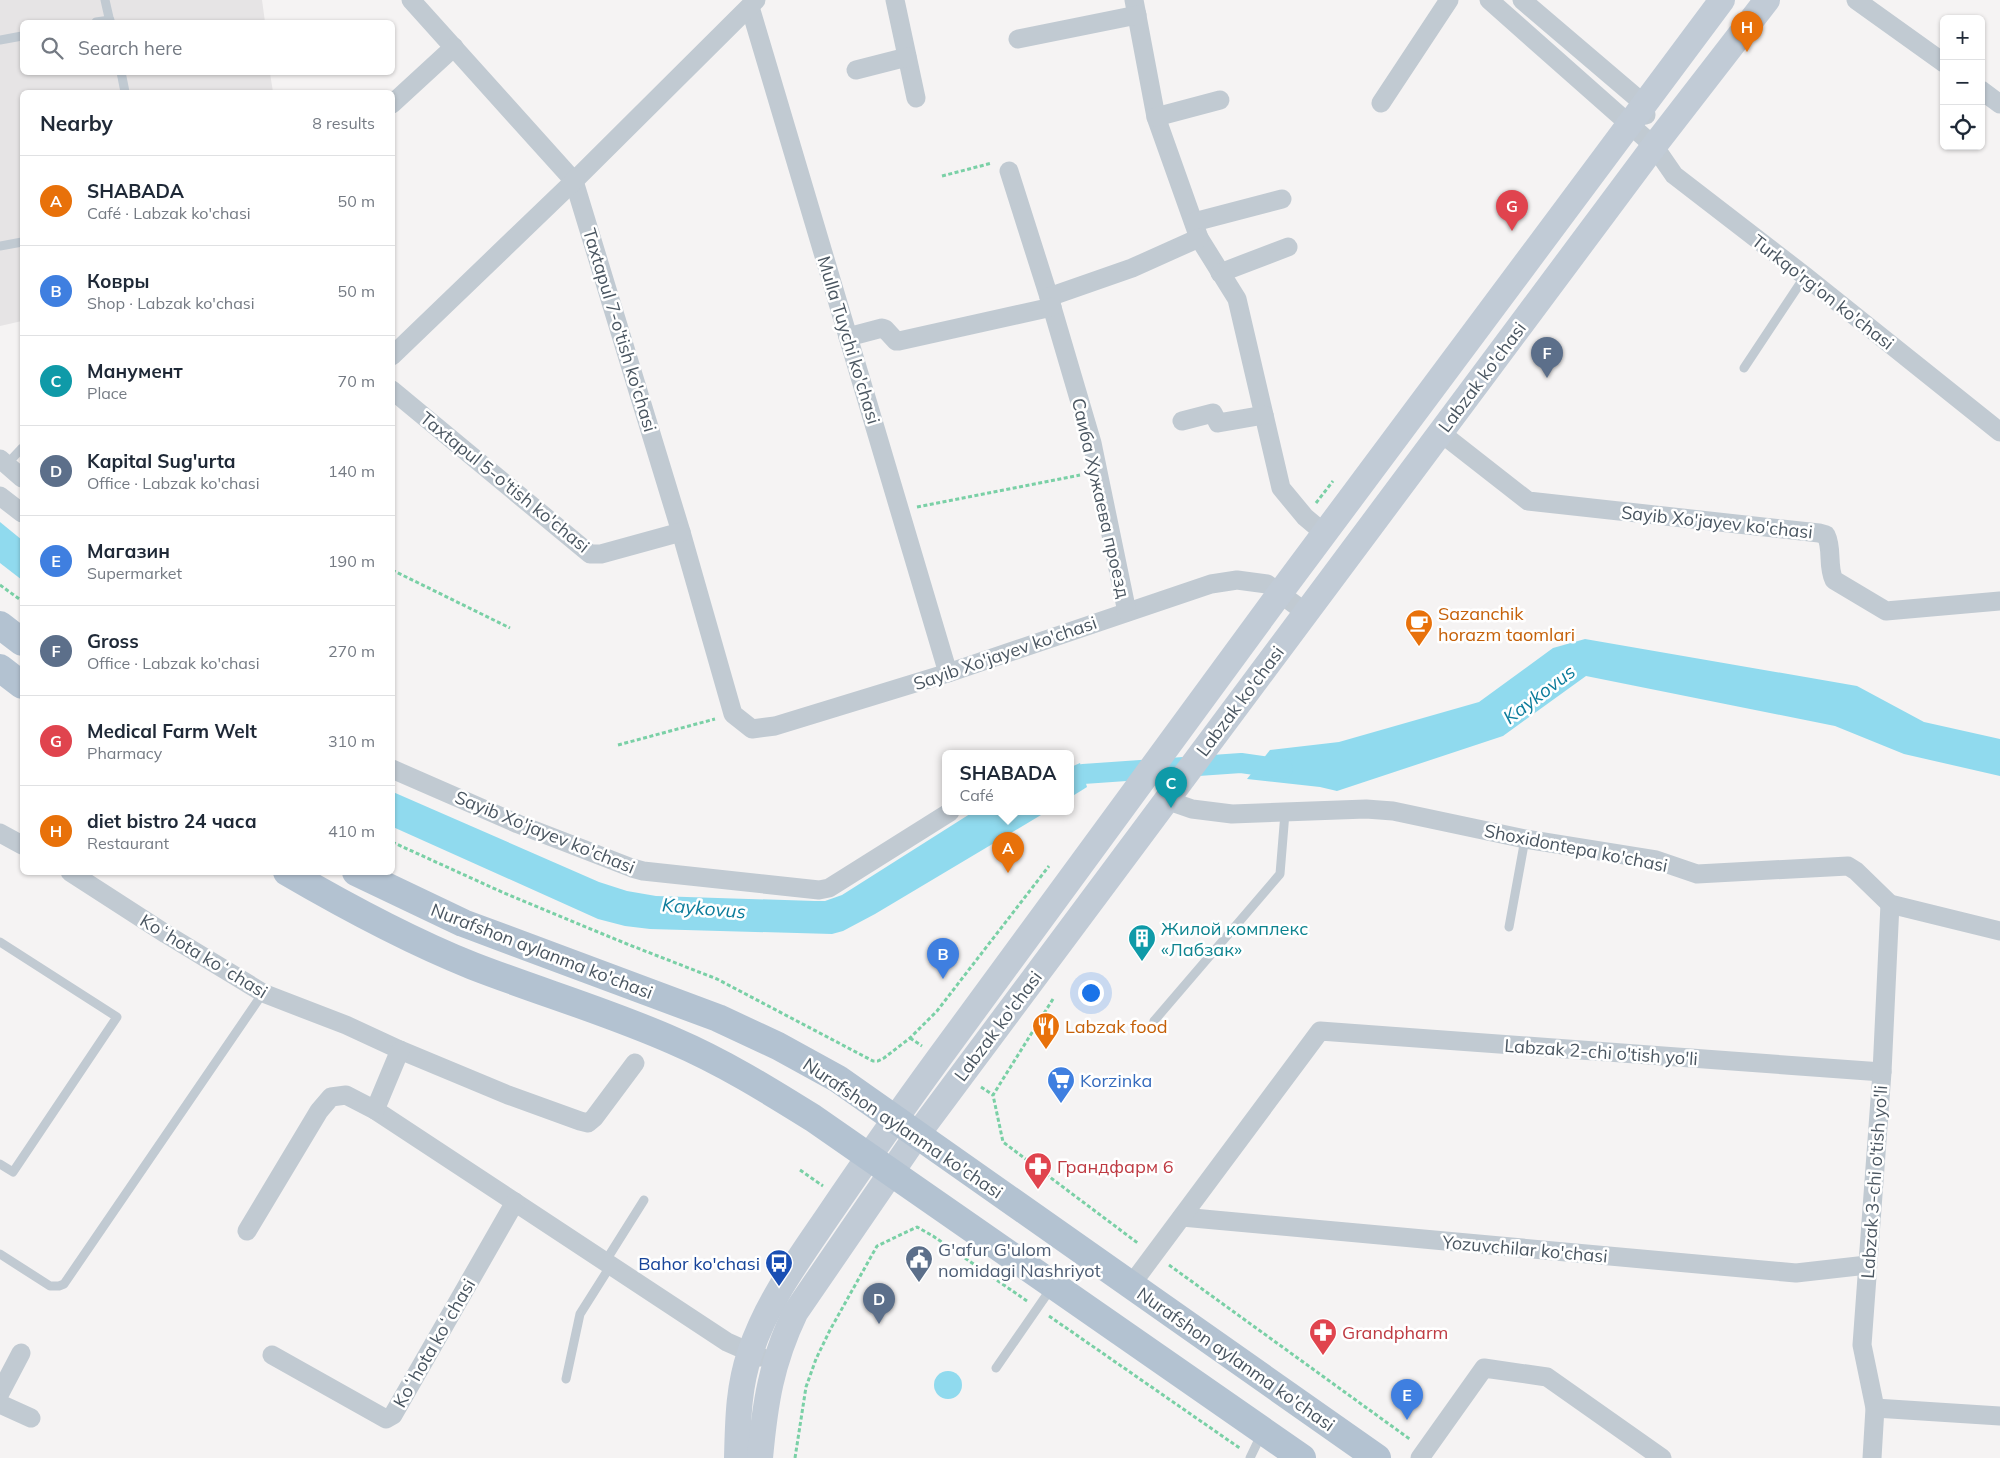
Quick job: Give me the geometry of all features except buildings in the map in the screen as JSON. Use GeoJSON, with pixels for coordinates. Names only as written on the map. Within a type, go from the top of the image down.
{"type":"FeatureCollection","features":[{"type":"Feature","properties":{"kind":"main road","name":"Labzak ko'chasi"},"geometry":{"type":"LineString","coordinates":[[737,1458],[738,1407],[750,1353],[763,1320],[780,1287],[868,1156],[1280,593],[1315,525],[1636,114],[1722,0]]}},
{"type":"Feature","properties":{"kind":"main road","name":"Labzak ko'chasi"},"geometry":{"type":"LineString","coordinates":[[760,1458],[767,1395],[775,1362],[795,1313],[891,1172],[1305,612],[1441,433],[1654,146],[1767,0]]}},
{"type":"Feature","properties":{"kind":"main road"},"geometry":{"type":"LineString","coordinates":[[0,625],[20,640]]}},
{"type":"Feature","properties":{"kind":"main road"},"geometry":{"type":"LineString","coordinates":[[0,668],[20,683]]}},
{"type":"Feature","properties":{"kind":"main road","name":"Nurafshon aylanma ko'chasi"},"geometry":{"type":"LineString","coordinates":[[292,875],[362,914],[440,952],[494,974],[584,1005],[676,1042],[727,1068],[813,1118],[1302,1458]]}},
{"type":"Feature","properties":{"kind":"main road","name":"Nurafshon aylanma ko'chasi"},"geometry":{"type":"LineString","coordinates":[[362,875],[463,923],[710,1015],[778,1046],[838,1079],[1371,1454]]}},
{"type":"Feature","properties":{"kind":"main road"},"geometry":{"type":"LineString","coordinates":[[584,1005],[594,1000],[599,991],[600,981],[595,972]]}},
{"type":"Feature","properties":{"kind":"main road"},"geometry":{"type":"LineString","coordinates":[[1338,1458],[1349,1450],[1371,1454]]}},
{"type":"Feature","properties":{"kind":"street","name":"Taxtapul 7-o'tish ko'chasi"},"geometry":{"type":"LineString","coordinates":[[411,0],[574,181],[681,532],[732,714]]}},
{"type":"Feature","properties":{"kind":"street"},"geometry":{"type":"LineString","coordinates":[[895,0],[916,98]]}},
{"type":"Feature","properties":{"kind":"street"},"geometry":{"type":"LineString","coordinates":[[1381,103],[1449,0]]}},
{"type":"Feature","properties":{"kind":"street","name":"Turkqo'rg'on ko'chasi"},"geometry":{"type":"LineString","coordinates":[[1489,0],[1636,114],[1654,146]]}},
{"type":"Feature","properties":{"kind":"street","name":"Turkqo'rg'on ko'chasi"},"geometry":{"type":"LineString","coordinates":[[1522,0],[1636,114],[1674,176],[1805,276],[2000,432]]}},
{"type":"Feature","properties":{"kind":"street"},"geometry":{"type":"LineString","coordinates":[[1856,0],[1940,60]]}},
{"type":"Feature","properties":{"kind":"street"},"geometry":{"type":"LineString","coordinates":[[395,353],[574,181],[753,4]]}},
{"type":"Feature","properties":{"kind":"street","name":"Mulla Tuychi ko'chasi"},"geometry":{"type":"LineString","coordinates":[[753,4],[848,337],[948,673]]}},
{"type":"Feature","properties":{"kind":"street"},"geometry":{"type":"LineString","coordinates":[[1018,39],[1136,8],[1156,117],[1196,230],[1237,299],[1281,488],[1315,525]]}},
{"type":"Feature","properties":{"kind":"street"},"geometry":{"type":"LineString","coordinates":[[395,101],[454,47]]}},
{"type":"Feature","properties":{"kind":"street"},"geometry":{"type":"LineString","coordinates":[[856,70],[907,57]]}},
{"type":"Feature","properties":{"kind":"street"},"geometry":{"type":"LineString","coordinates":[[1985,93],[2000,104]]}},
{"type":"Feature","properties":{"kind":"street"},"geometry":{"type":"LineString","coordinates":[[1156,117],[1220,100]]}},
{"type":"Feature","properties":{"kind":"street","name":"Саиба Хужаева проезд"},"geometry":{"type":"LineString","coordinates":[[1010,171],[1092,443],[1127,612]]}},
{"type":"Feature","properties":{"kind":"street"},"geometry":{"type":"LineString","coordinates":[[848,337],[885,328],[896,341],[899,341],[1051,302],[1132,268],[1196,230],[1282,199]]}},
{"type":"Feature","properties":{"kind":"street"},"geometry":{"type":"LineString","coordinates":[[1220,273],[1288,247]]}},
{"type":"Feature","properties":{"kind":"street","name":"Taxtapul 5-o'tish ko'chasi"},"geometry":{"type":"LineString","coordinates":[[395,392],[590,554],[601,554],[681,532]]}},
{"type":"Feature","properties":{"kind":"street"},"geometry":{"type":"LineString","coordinates":[[1182,421],[1213,413],[1218,423],[1264,415]]}},
{"type":"Feature","properties":{"kind":"street","name":"Sayib Xo'jayev ko'chasi"},"geometry":{"type":"LineString","coordinates":[[1441,433],[1528,501],[1826,535],[1829,542],[1834,580],[1886,611],[2000,601]]}},
{"type":"Feature","properties":{"kind":"street"},"geometry":{"type":"LineString","coordinates":[[3,462],[20,476]]}},
{"type":"Feature","properties":{"kind":"street"},"geometry":{"type":"LineString","coordinates":[[0,496],[20,511]]}},
{"type":"Feature","properties":{"kind":"street","name":"Sayib Xo'jayev ko'chasi"},"geometry":{"type":"LineString","coordinates":[[732,714],[752,729],[775,726],[948,673],[1211,584],[1237,580],[1266,584],[1305,612]]}},
{"type":"Feature","properties":{"kind":"street","name":"Sayib Xo'jayev ko'chasi"},"geometry":{"type":"LineString","coordinates":[[395,769],[518,824],[632,868],[653,872],[819,890],[829,888],[945,815]]}},
{"type":"Feature","properties":{"kind":"street","name":"Shoxidontepa ko'chasi"},"geometry":{"type":"LineString","coordinates":[[1171,793],[1192,809],[1232,814],[1366,809],[1394,811],[1525,839],[1656,860],[1697,874],[1848,866],[1856,871],[1890,904]]}},
{"type":"Feature","properties":{"kind":"street"},"geometry":{"type":"LineString","coordinates":[[0,833],[20,845]]}},
{"type":"Feature","properties":{"kind":"street","name":"Koʻhota koʻchasi"},"geometry":{"type":"LineString","coordinates":[[75,875],[263,993],[346,1025],[400,1050],[508,1095],[588,1123],[594,1118],[635,1063]]}},
{"type":"Feature","properties":{"kind":"street"},"geometry":{"type":"LineString","coordinates":[[1890,904],[2000,931]]}},
{"type":"Feature","properties":{"kind":"street","name":"Labzak 3-chi o'tish yo'li"},"geometry":{"type":"LineString","coordinates":[[1872,1458],[1875,1408],[1862,1345],[1882,1072],[1890,904]]}},
{"type":"Feature","properties":{"kind":"street","name":"Labzak 2-chi o'tish yo'li"},"geometry":{"type":"LineString","coordinates":[[1182,1217],[1320,1031],[1882,1072]]}},
{"type":"Feature","properties":{"kind":"street"},"geometry":{"type":"LineString","coordinates":[[375,1110],[400,1050]]}},
{"type":"Feature","properties":{"kind":"street"},"geometry":{"type":"LineString","coordinates":[[247,1230],[319,1111],[331,1097],[346,1095],[375,1110],[727,1342],[775,1362]]}},
{"type":"Feature","properties":{"kind":"street","name":"Koʻhota koʻchasi"},"geometry":{"type":"LineString","coordinates":[[272,1355],[386,1419],[390,1418],[515,1202]]}},
{"type":"Feature","properties":{"kind":"street"},"geometry":{"type":"LineString","coordinates":[[1131,1285],[1182,1217]]}},
{"type":"Feature","properties":{"kind":"street","name":"Yozuvchilar ko'chasi"},"geometry":{"type":"LineString","coordinates":[[1182,1217],[1796,1273],[1868,1265]]}},
{"type":"Feature","properties":{"kind":"street"},"geometry":{"type":"LineString","coordinates":[[0,1393],[21,1353]]}},
{"type":"Feature","properties":{"kind":"street"},"geometry":{"type":"LineString","coordinates":[[1420,1458],[1484,1368],[1547,1377],[1662,1458]]}},
{"type":"Feature","properties":{"kind":"street"},"geometry":{"type":"LineString","coordinates":[[0,1404],[31,1418]]}},
{"type":"Feature","properties":{"kind":"street"},"geometry":{"type":"LineString","coordinates":[[1875,1408],[2000,1416]]}},
{"type":"Feature","properties":{"kind":"lane"},"geometry":{"type":"LineString","coordinates":[[105,0],[110,20]]}},
{"type":"Feature","properties":{"kind":"lane"},"geometry":{"type":"LineString","coordinates":[[0,40],[20,36]]}},
{"type":"Feature","properties":{"kind":"lane"},"geometry":{"type":"LineString","coordinates":[[122,75],[125,90]]}},
{"type":"Feature","properties":{"kind":"lane"},"geometry":{"type":"LineString","coordinates":[[0,246],[20,242]]}},
{"type":"Feature","properties":{"kind":"lane"},"geometry":{"type":"LineString","coordinates":[[1744,368],[1805,276]]}},
{"type":"Feature","properties":{"kind":"lane"},"geometry":{"type":"LineString","coordinates":[[3,462],[20,449]]}},
{"type":"Feature","properties":{"kind":"lane"},"geometry":{"type":"LineString","coordinates":[[1154,1021],[1280,874],[1286,813]]}},
{"type":"Feature","properties":{"kind":"lane"},"geometry":{"type":"LineString","coordinates":[[1509,927],[1525,839]]}},
{"type":"Feature","properties":{"kind":"lane"},"geometry":{"type":"LineString","coordinates":[[0,942],[117,1016],[13,1172],[0,1164]]}},
{"type":"Feature","properties":{"kind":"lane"},"geometry":{"type":"LineString","coordinates":[[0,1254],[50,1286],[64,1284],[263,993]]}},
{"type":"Feature","properties":{"kind":"lane"},"geometry":{"type":"LineString","coordinates":[[566,1379],[580,1314],[644,1200]]}},
{"type":"Feature","properties":{"kind":"lane"},"geometry":{"type":"LineString","coordinates":[[996,1368],[1053,1285]]}},
{"type":"Feature","properties":{"kind":"lane"},"geometry":{"type":"LineString","coordinates":[[1251,1457],[1263,1431]]}},
{"type":"Feature","properties":{"kind":"path"},"geometry":{"type":"LineString","coordinates":[[942,176],[1005,160],[1010,171]]}},
{"type":"Feature","properties":{"kind":"path"},"geometry":{"type":"LineString","coordinates":[[900,511],[1098,471]]}},
{"type":"Feature","properties":{"kind":"path"},"geometry":{"type":"LineString","coordinates":[[1315,525],[1335,478]]}},
{"type":"Feature","properties":{"kind":"path"},"geometry":{"type":"LineString","coordinates":[[395,571],[510,628]]}},
{"type":"Feature","properties":{"kind":"path"},"geometry":{"type":"LineString","coordinates":[[0,585],[20,600]]}},
{"type":"Feature","properties":{"kind":"path"},"geometry":{"type":"LineString","coordinates":[[618,745],[732,714]]}},
{"type":"Feature","properties":{"kind":"path"},"geometry":{"type":"LineString","coordinates":[[395,843],[512,897],[717,979],[873,1060],[884,1058],[910,1038],[937,1012],[1053,862]]}},
{"type":"Feature","properties":{"kind":"path"},"geometry":{"type":"LineString","coordinates":[[980,1086],[993,1095]]}},
{"type":"Feature","properties":{"kind":"path"},"geometry":{"type":"LineString","coordinates":[[800,1170],[830,1191]]}},
{"type":"Feature","properties":{"kind":"path"},"geometry":{"type":"LineString","coordinates":[[795,1458],[806,1387],[816,1359],[830,1330],[877,1246],[917,1227],[933,1236],[1251,1457]]}},
{"type":"Feature","properties":{"kind":"shaded area"},"geometry":{"type":"Polygon","coordinates":[[[0,0],[262,0],[265,20],[20,20],[20,75],[270,75],[273,90],[20,90],[20,321],[0,326],[0,0]]]}},
{"type":"Feature","properties":{"kind":"water"},"geometry":{"type":"Polygon","coordinates":[[[0,522],[20,538],[20,578],[0,563],[0,522]]]}},
{"type":"Feature","properties":{"kind":"water"},"geometry":{"type":"Polygon","coordinates":[[[1585,639],[1857,686],[1924,722],[2000,739],[2000,776],[1904,754],[1835,726],[1586,676],[1503,736],[1337,791],[1320,787],[1247,779],[1270,750],[1339,742],[1479,702],[1553,648],[1585,639]]]}},
{"type":"Feature","properties":{"kind":"water"},"geometry":{"type":"Polygon","coordinates":[[[1080,763],[1087,787],[1074,795],[1074,766],[1080,763]]]}},
{"type":"Feature","properties":{"kind":"water"},"geometry":{"type":"Polygon","coordinates":[[[395,793],[599,882],[627,891],[656,896],[825,901],[842,895],[968,815],[1041,815],[875,914],[843,931],[832,934],[650,929],[625,926],[598,919],[395,828],[395,793]]]}},
{"type":"Feature","properties":{"kind":"water"},"geometry":{"type":"Polygon","coordinates":[[[948,1371],[958,1375],[962,1385],[958,1395],[948,1399],[938,1395],[934,1385],[938,1375],[948,1371]]]}},
{"type":"Feature","properties":{"kind":"waterway","name":"Kaykovus"},"geometry":{"type":"LineString","coordinates":[[1074,777],[1083,774],[1241,763],[1283,769]]}},
{"type":"Feature","properties":{"kind":"place","name":"diet bistro 24 часа"},"geometry":{"type":"Point","coordinates":[1747,52]}},
{"type":"Feature","properties":{"kind":"place","name":"Medical Farm Welt"},"geometry":{"type":"Point","coordinates":[1512,231]}},
{"type":"Feature","properties":{"kind":"place","name":"Gross"},"geometry":{"type":"Point","coordinates":[1547,378]}},
{"type":"Feature","properties":{"kind":"place","name":"Sazanchik horazm taomlari"},"geometry":{"type":"Point","coordinates":[1419,647]}},
{"type":"Feature","properties":{"kind":"place","name":"Манумент"},"geometry":{"type":"Point","coordinates":[1171,808]}},
{"type":"Feature","properties":{"kind":"place","name":"SHABADA"},"geometry":{"type":"Point","coordinates":[1008,873]}},
{"type":"Feature","properties":{"kind":"place","name":"Жилой комплекс «Лабзак»"},"geometry":{"type":"Point","coordinates":[1142,962]}},
{"type":"Feature","properties":{"kind":"place","name":"Ковры"},"geometry":{"type":"Point","coordinates":[943,979]}},
{"type":"Feature","properties":{"kind":"place","name":"Labzak food"},"geometry":{"type":"Point","coordinates":[1046,1050]}},
{"type":"Feature","properties":{"kind":"place","name":"Korzinka"},"geometry":{"type":"Point","coordinates":[1061,1104]}},
{"type":"Feature","properties":{"kind":"place","name":"Грандфарм 6"},"geometry":{"type":"Point","coordinates":[1038,1190]}},
{"type":"Feature","properties":{"kind":"place","name":"G'afur G'ulom nomidagi Nashriyot"},"geometry":{"type":"Point","coordinates":[919,1283]}},
{"type":"Feature","properties":{"kind":"place","name":"Bahor ko'chasi"},"geometry":{"type":"Point","coordinates":[779,1287]}},
{"type":"Feature","properties":{"kind":"place","name":"Kapital Sug'urta"},"geometry":{"type":"Point","coordinates":[879,1324]}},
{"type":"Feature","properties":{"kind":"place","name":"Grandpharm"},"geometry":{"type":"Point","coordinates":[1323,1356]}},
{"type":"Feature","properties":{"kind":"place","name":"Магазин"},"geometry":{"type":"Point","coordinates":[1407,1420]}}]}
